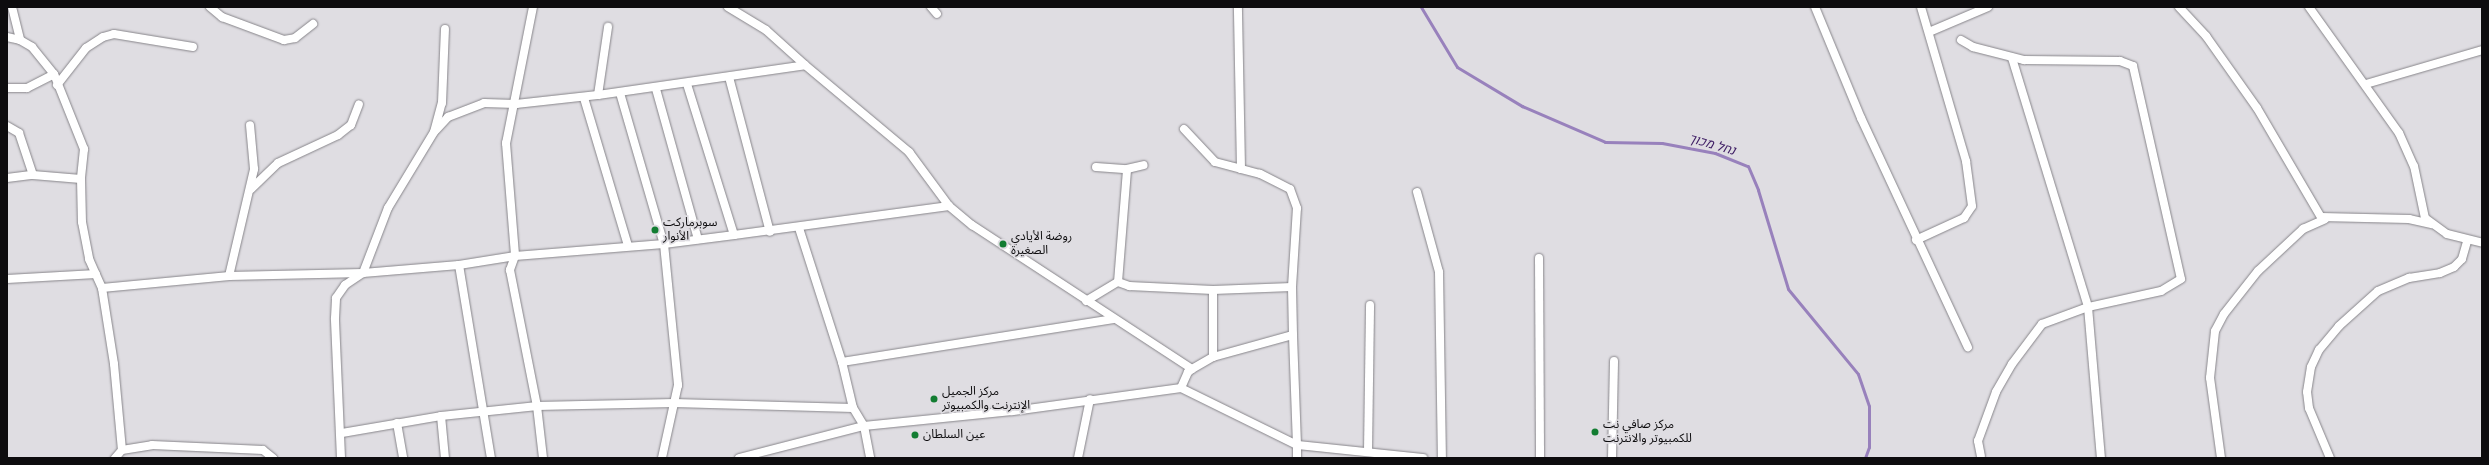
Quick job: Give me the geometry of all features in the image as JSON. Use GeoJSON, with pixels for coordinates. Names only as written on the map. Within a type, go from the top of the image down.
{"type":"FeatureCollection","features":[{"type":"Feature","properties":{"kind":"street"},"geometry":{"type":"LineString","coordinates":[[12,7],[20,40]]}},
{"type":"Feature","properties":{"kind":"street"},"geometry":{"type":"LineString","coordinates":[[210,7],[222,17],[284,40],[294,38],[313,24]]}},
{"type":"Feature","properties":{"kind":"street"},"geometry":{"type":"LineString","coordinates":[[533,7],[516,104],[506,143],[515,256],[510,270],[537,406],[543,458]]}},
{"type":"Feature","properties":{"kind":"street"},"geometry":{"type":"LineString","coordinates":[[728,7],[766,30],[909,152],[949,206],[994,242],[1192,369]]}},
{"type":"Feature","properties":{"kind":"street"},"geometry":{"type":"LineString","coordinates":[[931,7],[937,14]]}},
{"type":"Feature","properties":{"kind":"street"},"geometry":{"type":"LineString","coordinates":[[1238,7],[1241,169]]}},
{"type":"Feature","properties":{"kind":"street"},"geometry":{"type":"LineString","coordinates":[[1815,7],[1861,118],[1916,240],[1968,347]]}},
{"type":"Feature","properties":{"kind":"street"},"geometry":{"type":"LineString","coordinates":[[1916,240],[1964,218],[1972,206],[1966,160],[1921,7]]}},
{"type":"Feature","properties":{"kind":"street"},"geometry":{"type":"LineString","coordinates":[[1929,32],[1988,7]]}},
{"type":"Feature","properties":{"kind":"street"},"geometry":{"type":"LineString","coordinates":[[2179,7],[2206,36],[2257,108],[2316,212],[2325,218]]}},
{"type":"Feature","properties":{"kind":"street"},"geometry":{"type":"LineString","coordinates":[[2308,7],[2366,84],[2408,149],[2421,208],[2431,224]]}},
{"type":"Feature","properties":{"kind":"street"},"geometry":{"type":"LineString","coordinates":[[598,95],[608,27]]}},
{"type":"Feature","properties":{"kind":"street"},"geometry":{"type":"LineString","coordinates":[[434,132],[442,103],[445,29]]}},
{"type":"Feature","properties":{"kind":"street"},"geometry":{"type":"LineString","coordinates":[[57,85],[86,48],[103,37],[114,34],[192,47]]}},
{"type":"Feature","properties":{"kind":"street"},"geometry":{"type":"LineString","coordinates":[[7,37],[20,40],[32,47],[54,74],[57,85],[84,149],[80,179],[84,235],[102,288],[114,364],[122,450]]}},
{"type":"Feature","properties":{"kind":"street"},"geometry":{"type":"LineString","coordinates":[[1961,40],[1973,47],[2012,58],[2120,61],[2133,66],[2137,73],[2181,278],[2155,293],[2088,307],[2052,318],[2034,332],[2012,364],[1987,412],[1978,441],[1981,456]]}},
{"type":"Feature","properties":{"kind":"street"},"geometry":{"type":"LineString","coordinates":[[2366,84],[2482,50]]}},
{"type":"Feature","properties":{"kind":"street"},"geometry":{"type":"LineString","coordinates":[[2012,58],[2088,307],[2101,458]]}},
{"type":"Feature","properties":{"kind":"street"},"geometry":{"type":"LineString","coordinates":[[341,458],[342,433],[334,318],[336,298],[345,285],[363,273],[388,208],[434,132],[448,117],[484,103],[516,104],[584,98],[598,95],[656,89],[805,64]]}},
{"type":"Feature","properties":{"kind":"street"},"geometry":{"type":"LineString","coordinates":[[7,88],[27,88],[54,74]]}},
{"type":"Feature","properties":{"kind":"street"},"geometry":{"type":"LineString","coordinates":[[729,77],[770,232]]}},
{"type":"Feature","properties":{"kind":"street"},"geometry":{"type":"LineString","coordinates":[[688,84],[734,235]]}},
{"type":"Feature","properties":{"kind":"street"},"geometry":{"type":"LineString","coordinates":[[656,89],[698,239]]}},
{"type":"Feature","properties":{"kind":"street"},"geometry":{"type":"LineString","coordinates":[[620,93],[664,244],[678,364],[674,403],[662,458]]}},
{"type":"Feature","properties":{"kind":"street"},"geometry":{"type":"LineString","coordinates":[[584,98],[628,246]]}},
{"type":"Feature","properties":{"kind":"street"},"geometry":{"type":"LineString","coordinates":[[251,189],[278,162],[344,130],[357,116],[359,104]]}},
{"type":"Feature","properties":{"kind":"street"},"geometry":{"type":"LineString","coordinates":[[229,276],[251,189],[254,168],[250,125]]}},
{"type":"Feature","properties":{"kind":"street"},"geometry":{"type":"LineString","coordinates":[[7,126],[19,133],[33,175]]}},
{"type":"Feature","properties":{"kind":"street"},"geometry":{"type":"LineString","coordinates":[[1184,129],[1216,162],[1283,184],[1295,199],[1292,287],[1297,458]]}},
{"type":"Feature","properties":{"kind":"street"},"geometry":{"type":"LineString","coordinates":[[1096,167],[1127,169],[1144,165]]}},
{"type":"Feature","properties":{"kind":"street"},"geometry":{"type":"LineString","coordinates":[[1118,282],[1127,169]]}},
{"type":"Feature","properties":{"kind":"street"},"geometry":{"type":"LineString","coordinates":[[7,178],[33,175],[80,179]]}},
{"type":"Feature","properties":{"kind":"street"},"geometry":{"type":"LineString","coordinates":[[1417,192],[1439,272],[1442,458]]}},
{"type":"Feature","properties":{"kind":"street"},"geometry":{"type":"LineString","coordinates":[[102,288],[229,276],[363,273],[459,265],[515,256],[664,244],[770,232],[949,206]]}},
{"type":"Feature","properties":{"kind":"street"},"geometry":{"type":"LineString","coordinates":[[2221,458],[2210,378],[2215,331],[2224,314],[2258,271],[2303,229],[2325,218],[2409,219],[2431,224],[2467,241],[2482,243]]}},
{"type":"Feature","properties":{"kind":"street"},"geometry":{"type":"LineString","coordinates":[[799,228],[842,362],[853,408],[864,426],[870,458]]}},
{"type":"Feature","properties":{"kind":"street"},"geometry":{"type":"LineString","coordinates":[[2330,458],[2309,408],[2307,392],[2311,367],[2319,350],[2339,326],[2378,292],[2409,278],[2440,273],[2454,267],[2462,259],[2467,241]]}},
{"type":"Feature","properties":{"kind":"street"},"geometry":{"type":"LineString","coordinates":[[1539,258],[1540,458]]}},
{"type":"Feature","properties":{"kind":"street"},"geometry":{"type":"LineString","coordinates":[[459,265],[491,458]]}},
{"type":"Feature","properties":{"kind":"street"},"geometry":{"type":"LineString","coordinates":[[7,279],[96,274]]}},
{"type":"Feature","properties":{"kind":"street"},"geometry":{"type":"LineString","coordinates":[[1118,282],[1129,286],[1213,290],[1292,287]]}},
{"type":"Feature","properties":{"kind":"street"},"geometry":{"type":"LineString","coordinates":[[1086,301],[1118,282]]}},
{"type":"Feature","properties":{"kind":"street"},"geometry":{"type":"LineString","coordinates":[[1213,290],[1214,357]]}},
{"type":"Feature","properties":{"kind":"street"},"geometry":{"type":"LineString","coordinates":[[1368,452],[1370,305]]}},
{"type":"Feature","properties":{"kind":"street"},"geometry":{"type":"LineString","coordinates":[[842,362],[1114,319]]}},
{"type":"Feature","properties":{"kind":"street"},"geometry":{"type":"LineString","coordinates":[[1181,388],[1188,372],[1214,357],[1294,335]]}},
{"type":"Feature","properties":{"kind":"street"},"geometry":{"type":"LineString","coordinates":[[1612,458],[1614,361]]}},
{"type":"Feature","properties":{"kind":"street"},"geometry":{"type":"LineString","coordinates":[[739,458],[864,426],[1012,411],[1090,399],[1181,388],[1296,445],[1423,458]]}},
{"type":"Feature","properties":{"kind":"street"},"geometry":{"type":"LineString","coordinates":[[1078,458],[1090,399]]}},
{"type":"Feature","properties":{"kind":"street"},"geometry":{"type":"LineString","coordinates":[[342,433],[441,416],[484,413],[537,406],[674,403],[853,408]]}},
{"type":"Feature","properties":{"kind":"street"},"geometry":{"type":"LineString","coordinates":[[441,416],[445,458]]}},
{"type":"Feature","properties":{"kind":"street"},"geometry":{"type":"LineString","coordinates":[[397,424],[403,458]]}},
{"type":"Feature","properties":{"kind":"street"},"geometry":{"type":"LineString","coordinates":[[115,458],[122,450],[152,446],[263,450],[273,458]]}},
{"type":"Feature","properties":{"kind":"waterway","name":"נחל מכוך"},"geometry":{"type":"LineString","coordinates":[[1421,7],[1457,67],[1522,106],[1605,142],[1662,143],[1715,153],[1748,166],[1758,190],[1788,289],[1858,374],[1869,406],[1869,447],[1865,458]]}},
{"type":"Feature","properties":{"kind":"place","name":"سوبرماركت الأنوار"},"geometry":{"type":"Point","coordinates":[655,230]}},
{"type":"Feature","properties":{"kind":"place","name":"روضة الأيادي الصغيرة"},"geometry":{"type":"Point","coordinates":[1003,244]}},
{"type":"Feature","properties":{"kind":"place","name":"مركز الجميل الإنترنت والكمبيوتر"},"geometry":{"type":"Point","coordinates":[934,399]}},
{"type":"Feature","properties":{"kind":"place","name":"مركز صافي نت للكمبيوتر والانترنت"},"geometry":{"type":"Point","coordinates":[1595,432]}},
{"type":"Feature","properties":{"kind":"place","name":"عين السلطان"},"geometry":{"type":"Point","coordinates":[915,435]}}]}
